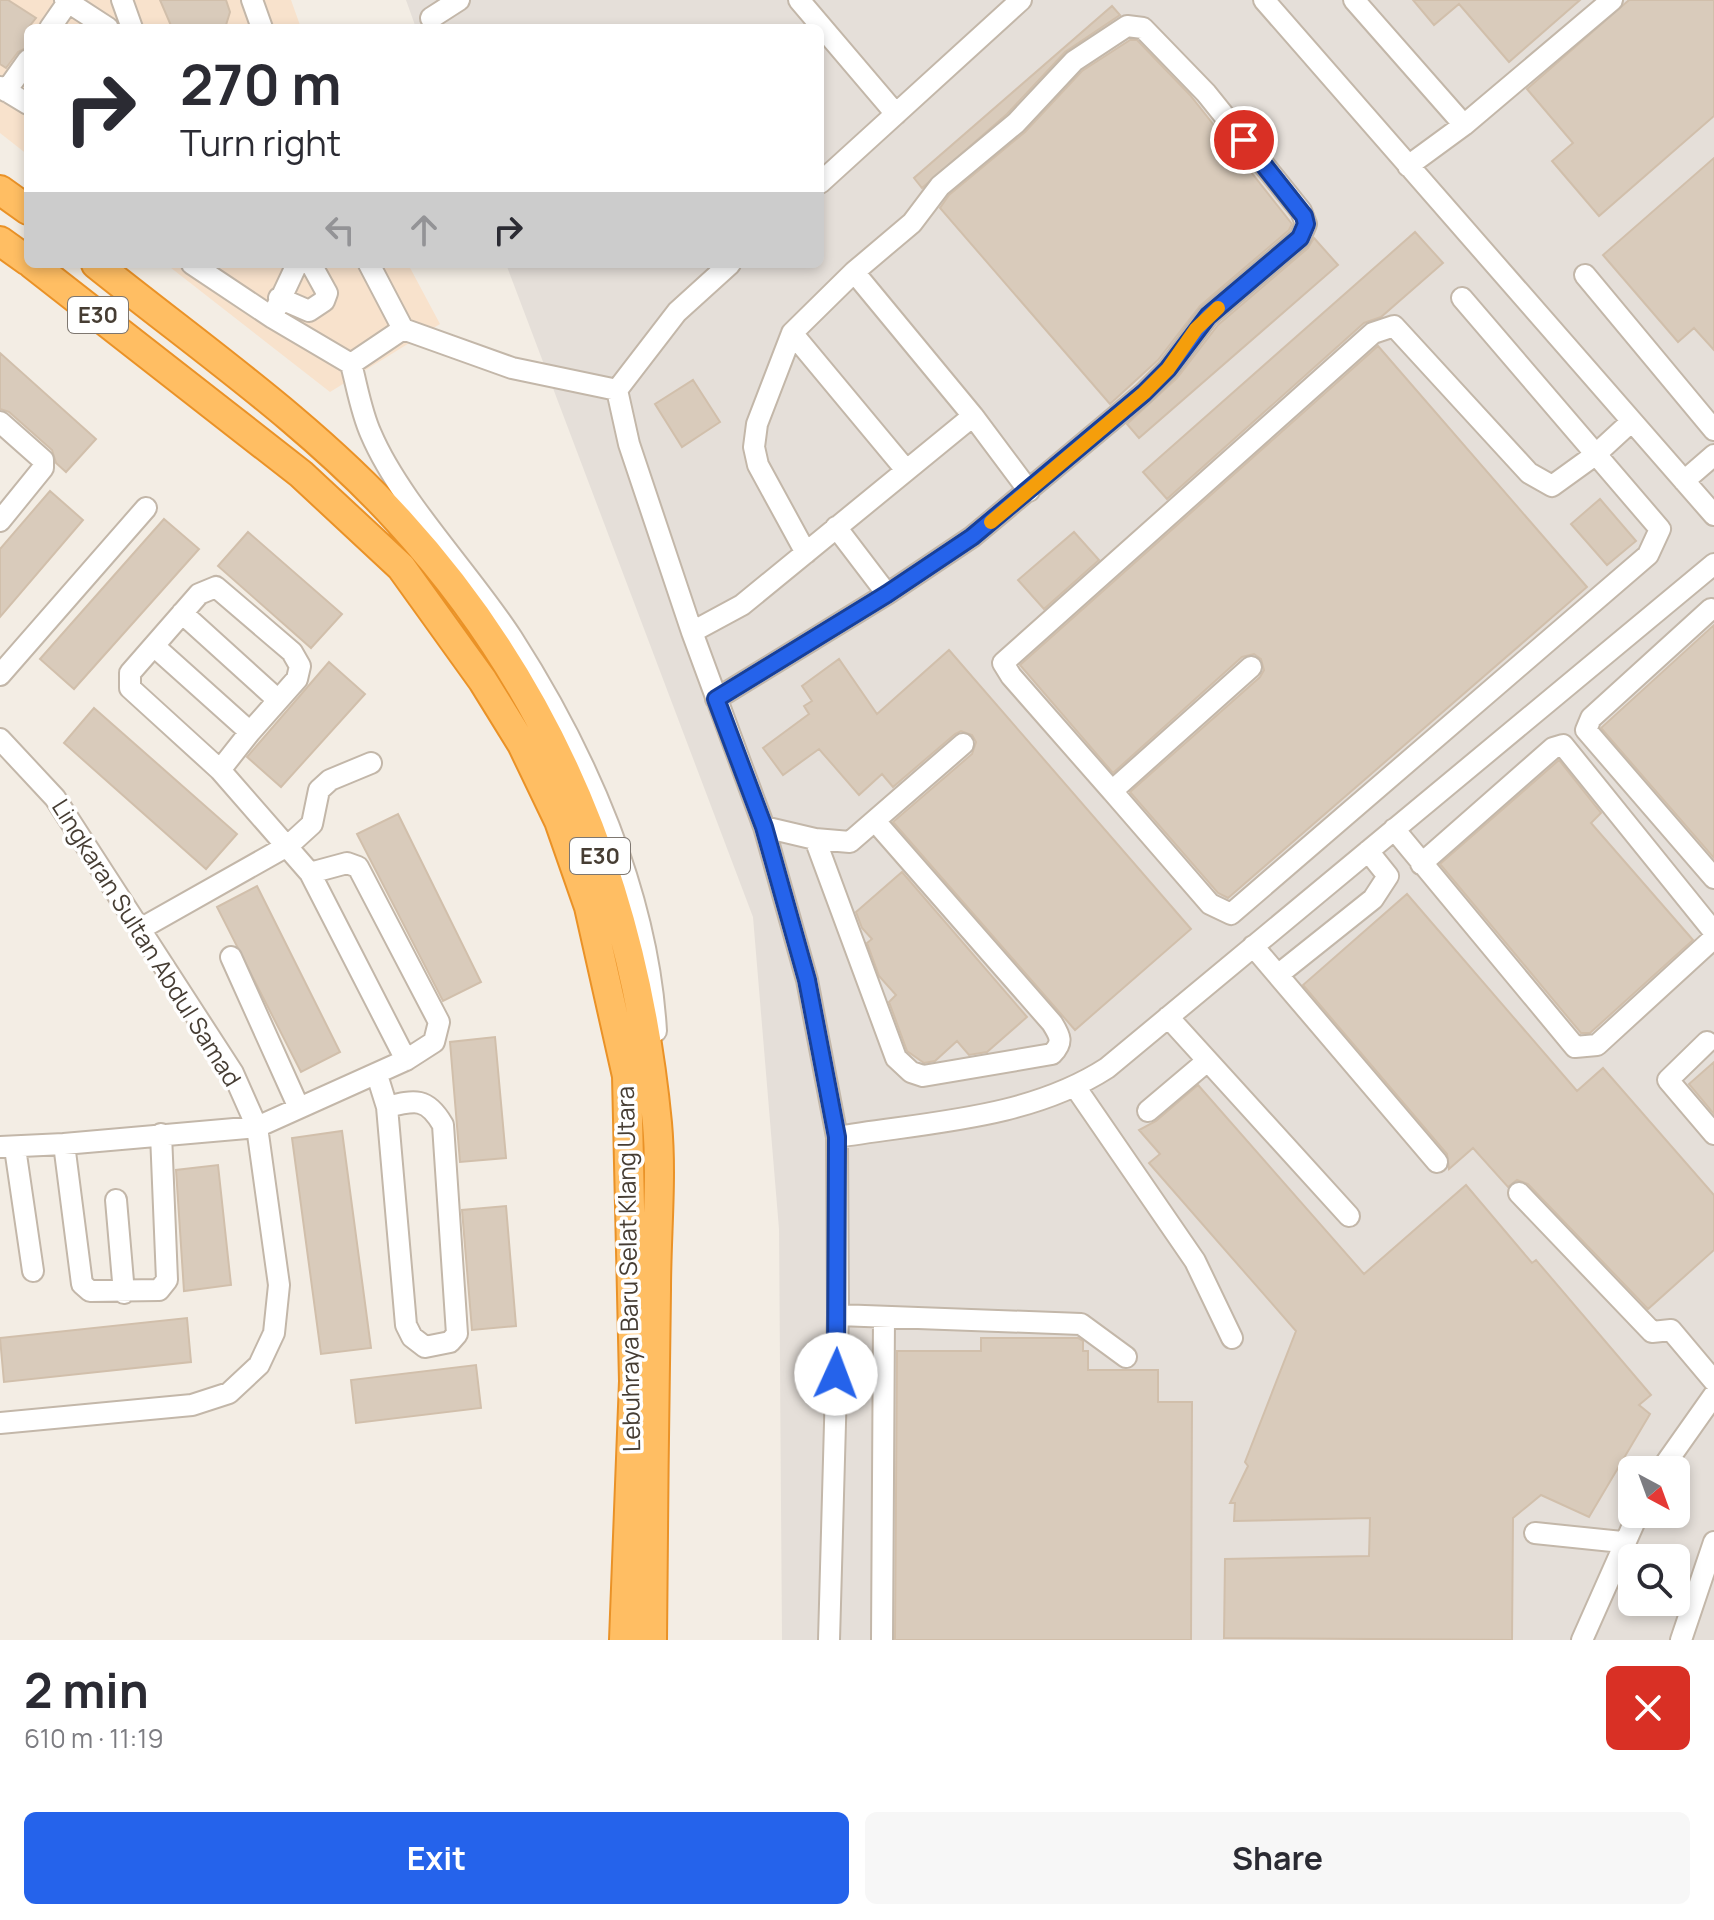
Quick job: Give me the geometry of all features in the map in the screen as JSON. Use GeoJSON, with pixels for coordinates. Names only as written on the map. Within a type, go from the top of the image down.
{"type":"FeatureCollection","features":[{"type":"Feature","properties":{"kind":"highway"},"geometry":{"type":"LineString","coordinates":[[0,190],[24,207]]}},
{"type":"Feature","properties":{"kind":"highway","name":"Lebuhraya Baru Selat Klang Utara"},"geometry":{"type":"LineString","coordinates":[[0,241],[24,258]]}},
{"type":"Feature","properties":{"kind":"highway","name":"Lebuhraya Baru Selat Klang Utara"},"geometry":{"type":"LineString","coordinates":[[38,268],[301,474],[401,567],[483,681],[522,744],[559,821],[589,907],[627,1076],[634,1381],[624,1640]]}},
{"type":"Feature","properties":{"kind":"highway","name":"Lebuhraya Baru Selat Klang Utara"},"geometry":{"type":"LineString","coordinates":[[101,268],[328,451],[378,500],[461,593],[519,678],[584,813],[613,890],[640,995],[658,1128],[652,1640]]}},
{"type":"Feature","properties":{"kind":"street"},"geometry":{"type":"LineString","coordinates":[[122,0],[131,24]]}},
{"type":"Feature","properties":{"kind":"street"},"geometry":{"type":"LineString","coordinates":[[252,0],[261,24]]}},
{"type":"Feature","properties":{"kind":"street"},"geometry":{"type":"LineString","coordinates":[[431,18],[459,0]]}},
{"type":"Feature","properties":{"kind":"street"},"geometry":{"type":"LineString","coordinates":[[799,0],[820,24]]}},
{"type":"Feature","properties":{"kind":"street"},"geometry":{"type":"LineString","coordinates":[[824,179],[1021,0]]}},
{"type":"Feature","properties":{"kind":"street"},"geometry":{"type":"LineString","coordinates":[[1264,0],[1714,515]]}},
{"type":"Feature","properties":{"kind":"street"},"geometry":{"type":"LineString","coordinates":[[1354,0],[1464,125]]}},
{"type":"Feature","properties":{"kind":"street"},"geometry":{"type":"LineString","coordinates":[[1408,166],[1464,125],[1612,0]]}},
{"type":"Feature","properties":{"kind":"street"},"geometry":{"type":"LineString","coordinates":[[52,24],[66,1],[102,24]]}},
{"type":"Feature","properties":{"kind":"street"},"geometry":{"type":"LineString","coordinates":[[716,699],[887,594],[972,537],[1144,393],[1168,369],[1208,316],[1300,238],[1306,224],[1304,216],[1282,186],[1206,93],[1143,28],[1127,26],[1074,61],[1016,123],[940,186],[912,223],[854,272],[792,333],[757,424],[754,447],[758,465],[806,553]]}},
{"type":"Feature","properties":{"kind":"street"},"geometry":{"type":"LineString","coordinates":[[824,28],[896,114]]}},
{"type":"Feature","properties":{"kind":"street"},"geometry":{"type":"LineString","coordinates":[[24,65],[3,89],[24,102]]}},
{"type":"Feature","properties":{"kind":"street"},"geometry":{"type":"LineString","coordinates":[[198,268],[273,318],[351,364],[370,433],[391,470],[511,637],[560,720],[602,810],[643,934],[655,1017],[658,1128]]}},
{"type":"Feature","properties":{"kind":"street"},"geometry":{"type":"LineString","coordinates":[[273,318],[279,298],[295,268]]}},
{"type":"Feature","properties":{"kind":"street"},"geometry":{"type":"LineString","coordinates":[[279,298],[309,311],[324,301],[327,293],[313,268]]}},
{"type":"Feature","properties":{"kind":"street"},"geometry":{"type":"LineString","coordinates":[[371,268],[403,329],[512,368],[617,390]]}},
{"type":"Feature","properties":{"kind":"street"},"geometry":{"type":"LineString","coordinates":[[617,390],[677,312],[726,268]]}},
{"type":"Feature","properties":{"kind":"street"},"geometry":{"type":"LineString","coordinates":[[854,272],[973,416],[1029,491]]}},
{"type":"Feature","properties":{"kind":"street"},"geometry":{"type":"LineString","coordinates":[[1585,275],[1714,430]]}},
{"type":"Feature","properties":{"kind":"street"},"geometry":{"type":"LineString","coordinates":[[1462,298],[1595,455],[1660,529],[1648,555],[1231,914],[1210,904],[1011,676],[1003,663],[1373,333],[1394,326],[1529,473],[1552,486],[1595,455],[1632,421]]}},
{"type":"Feature","properties":{"kind":"street"},"geometry":{"type":"LineString","coordinates":[[351,364],[403,329]]}},
{"type":"Feature","properties":{"kind":"street"},"geometry":{"type":"LineString","coordinates":[[792,333],[906,470]]}},
{"type":"Feature","properties":{"kind":"street"},"geometry":{"type":"LineString","coordinates":[[617,390],[629,444],[692,632],[764,827],[807,980],[837,1137],[838,1315],[829,1640]]}},
{"type":"Feature","properties":{"kind":"street"},"geometry":{"type":"LineString","coordinates":[[692,632],[742,605],[973,416]]}},
{"type":"Feature","properties":{"kind":"street"},"geometry":{"type":"LineString","coordinates":[[0,422],[43,460],[43,468],[0,521]]}},
{"type":"Feature","properties":{"kind":"street"},"geometry":{"type":"LineString","coordinates":[[1684,481],[1714,455]]}},
{"type":"Feature","properties":{"kind":"street"},"geometry":{"type":"LineString","coordinates":[[0,675],[146,508]]}},
{"type":"Feature","properties":{"kind":"street"},"geometry":{"type":"LineString","coordinates":[[836,527],[887,594]]}},
{"type":"Feature","properties":{"kind":"street"},"geometry":{"type":"LineString","coordinates":[[837,1137],[1026,1107],[1076,1088],[1107,1068],[1714,564]]}},
{"type":"Feature","properties":{"kind":"street"},"geometry":{"type":"LineString","coordinates":[[220,770],[297,679],[300,666],[292,652],[216,587],[199,594],[130,673],[130,688],[220,770],[289,845],[310,873],[406,1060]]}},
{"type":"Feature","properties":{"kind":"street"},"geometry":{"type":"LineString","coordinates":[[1711,609],[1591,718],[1586,730],[1714,878]]}},
{"type":"Feature","properties":{"kind":"street"},"geometry":{"type":"LineString","coordinates":[[182,613],[278,700]]}},
{"type":"Feature","properties":{"kind":"street"},"geometry":{"type":"LineString","coordinates":[[154,646],[250,732]]}},
{"type":"Feature","properties":{"kind":"street"},"geometry":{"type":"LineString","coordinates":[[1112,791],[1251,667]]}},
{"type":"Feature","properties":{"kind":"street","name":"Lingkaran Sultan Abdul Samad"},"geometry":{"type":"LineString","coordinates":[[0,739],[55,798],[233,1073],[257,1127],[279,1285],[274,1333],[259,1365],[229,1393],[192,1405],[0,1423]]}},
{"type":"Feature","properties":{"kind":"street"},"geometry":{"type":"LineString","coordinates":[[764,827],[815,839],[850,842],[963,744]]}},
{"type":"Feature","properties":{"kind":"street"},"geometry":{"type":"LineString","coordinates":[[1421,864],[1553,748],[1563,745],[1714,932]]}},
{"type":"Feature","properties":{"kind":"street"},"geometry":{"type":"LineString","coordinates":[[142,928],[289,845],[312,824],[319,790],[330,780],[371,763]]}},
{"type":"Feature","properties":{"kind":"street"},"geometry":{"type":"LineString","coordinates":[[815,839],[896,1058],[911,1072],[923,1076],[1052,1054],[1060,1046],[1061,1038],[1052,1023],[875,821]]}},
{"type":"Feature","properties":{"kind":"street"},"geometry":{"type":"LineString","coordinates":[[1394,829],[1575,1047],[1597,1045],[1714,938]]}},
{"type":"Feature","properties":{"kind":"street"},"geometry":{"type":"LineString","coordinates":[[1279,974],[1373,899],[1388,876],[1368,851]]}},
{"type":"Feature","properties":{"kind":"street"},"geometry":{"type":"LineString","coordinates":[[33,1271],[7,1147],[257,1127],[377,1075],[434,1042],[439,1022],[358,867],[347,863],[310,873]]}},
{"type":"Feature","properties":{"kind":"street"},"geometry":{"type":"LineString","coordinates":[[1253,946],[1437,1162]]}},
{"type":"Feature","properties":{"kind":"street"},"geometry":{"type":"LineString","coordinates":[[231,957],[299,1108]]}},
{"type":"Feature","properties":{"kind":"street"},"geometry":{"type":"LineString","coordinates":[[1168,1017],[1349,1216]]}},
{"type":"Feature","properties":{"kind":"street"},"geometry":{"type":"LineString","coordinates":[[1707,1042],[1668,1080],[1714,1134]]}},
{"type":"Feature","properties":{"kind":"street"},"geometry":{"type":"LineString","coordinates":[[1148,1111],[1206,1062]]}},
{"type":"Feature","properties":{"kind":"street"},"geometry":{"type":"LineString","coordinates":[[377,1075],[387,1107],[406,1325],[412,1337],[425,1347],[450,1342],[457,1334],[443,1125],[434,1108],[414,1101],[387,1107]]}},
{"type":"Feature","properties":{"kind":"street"},"geometry":{"type":"LineString","coordinates":[[1076,1088],[1195,1261],[1232,1338]]}},
{"type":"Feature","properties":{"kind":"street"},"geometry":{"type":"LineString","coordinates":[[64,1144],[82,1284],[90,1291],[124,1293],[159,1290],[167,1280],[161,1134]]}},
{"type":"Feature","properties":{"kind":"street"},"geometry":{"type":"LineString","coordinates":[[1519,1193],[1652,1332],[1671,1330],[1714,1381]]}},
{"type":"Feature","properties":{"kind":"street"},"geometry":{"type":"LineString","coordinates":[[116,1200],[124,1293]]}},
{"type":"Feature","properties":{"kind":"street"},"geometry":{"type":"LineString","coordinates":[[838,1315],[1081,1324],[1126,1357]]}},
{"type":"Feature","properties":{"kind":"street"},"geometry":{"type":"LineString","coordinates":[[882,1640],[884,1317]]}},
{"type":"Feature","properties":{"kind":"street"},"geometry":{"type":"LineString","coordinates":[[1671,1456],[1714,1395]]}},
{"type":"Feature","properties":{"kind":"street"},"geometry":{"type":"LineString","coordinates":[[1582,1640],[1630,1528]]}},
{"type":"Feature","properties":{"kind":"street"},"geometry":{"type":"LineString","coordinates":[[1535,1533],[1622,1542]]}},
{"type":"Feature","properties":{"kind":"street"},"geometry":{"type":"LineString","coordinates":[[1681,1640],[1714,1542]]}},
{"type":"Feature","properties":{"kind":"shaded area"},"geometry":{"type":"Polygon","coordinates":[[[0,0],[291,0],[300,24],[24,24],[24,152],[0,133],[0,0]]]}},
{"type":"Feature","properties":{"kind":"shaded area"},"geometry":{"type":"Polygon","coordinates":[[[406,0],[1714,0],[1714,1640],[782,1640],[779,1229],[753,917],[508,268],[824,268],[824,24],[415,24],[406,0]]]}},
{"type":"Feature","properties":{"kind":"shaded area"},"geometry":{"type":"Polygon","coordinates":[[[171,268],[410,268],[440,324],[330,392],[171,268]]]}},
{"type":"Feature","properties":{"kind":"building"},"geometry":{"type":"Polygon","coordinates":[[[0,0],[8,0],[36,18],[31,24],[24,24],[24,49],[6,68],[0,64],[0,0]]]}},
{"type":"Feature","properties":{"kind":"building"},"geometry":{"type":"Polygon","coordinates":[[[160,0],[226,0],[230,12],[226,24],[170,24],[160,0]]]}},
{"type":"Feature","properties":{"kind":"building"},"geometry":{"type":"Polygon","coordinates":[[[1413,0],[1580,0],[1509,62],[1459,4],[1434,25],[1413,0]]]}},
{"type":"Feature","properties":{"kind":"building"},"geometry":{"type":"Polygon","coordinates":[[[1629,0],[1714,0],[1714,116],[1599,216],[1552,161],[1573,143],[1527,89],[1629,0]]]}},
{"type":"Feature","properties":{"kind":"building"},"geometry":{"type":"Polygon","coordinates":[[[1112,6],[1120,15],[1065,52],[1007,114],[922,188],[914,178],[1112,6]]]}},
{"type":"Feature","properties":{"kind":"building"},"geometry":{"type":"Polygon","coordinates":[[[1130,40],[1137,40],[1190,95],[1292,224],[1289,230],[1200,306],[1158,360],[1110,404],[940,208],[949,195],[1025,132],[1082,71],[1130,40]]]}},
{"type":"Feature","properties":{"kind":"building"},"geometry":{"type":"Polygon","coordinates":[[[1714,158],[1714,350],[1694,328],[1678,342],[1603,255],[1714,158]]]}},
{"type":"Feature","properties":{"kind":"building"},"geometry":{"type":"Polygon","coordinates":[[[1415,232],[1443,263],[1381,317],[1364,323],[1167,499],[1143,472],[1415,232]]]}},
{"type":"Feature","properties":{"kind":"building"},"geometry":{"type":"Polygon","coordinates":[[[1314,238],[1338,265],[1139,438],[1127,424],[1177,378],[1218,325],[1308,248],[1314,238]]]}},
{"type":"Feature","properties":{"kind":"building"},"geometry":{"type":"Polygon","coordinates":[[[1378,346],[1587,587],[1228,898],[1218,893],[1130,792],[1260,677],[1264,670],[1261,659],[1254,654],[1242,657],[1113,773],[1020,665],[1378,346]]]}},
{"type":"Feature","properties":{"kind":"building"},"geometry":{"type":"Polygon","coordinates":[[[0,353],[96,439],[66,472],[56,463],[52,450],[9,412],[0,409],[0,353]]]}},
{"type":"Feature","properties":{"kind":"building"},"geometry":{"type":"Polygon","coordinates":[[[693,380],[720,422],[682,447],[655,404],[693,380]]]}},
{"type":"Feature","properties":{"kind":"building"},"geometry":{"type":"Polygon","coordinates":[[[50,491],[83,520],[0,617],[0,549],[50,491]]]}},
{"type":"Feature","properties":{"kind":"building"},"geometry":{"type":"Polygon","coordinates":[[[1600,499],[1636,541],[1607,565],[1571,524],[1600,499]]]}},
{"type":"Feature","properties":{"kind":"building"},"geometry":{"type":"Polygon","coordinates":[[[164,519],[199,549],[74,689],[40,659],[164,519]]]}},
{"type":"Feature","properties":{"kind":"building"},"geometry":{"type":"Polygon","coordinates":[[[248,532],[342,614],[311,648],[218,566],[248,532]]]}},
{"type":"Feature","properties":{"kind":"building"},"geometry":{"type":"Polygon","coordinates":[[[1074,532],[1099,560],[1044,609],[1018,580],[1074,532]]]}},
{"type":"Feature","properties":{"kind":"building"},"geometry":{"type":"Polygon","coordinates":[[[1714,625],[1714,858],[1601,728],[1714,625]]]}},
{"type":"Feature","properties":{"kind":"building"},"geometry":{"type":"Polygon","coordinates":[[[949,650],[1191,929],[1075,1030],[893,822],[972,754],[976,742],[972,735],[961,731],[955,734],[893,787],[882,774],[859,795],[819,749],[783,775],[763,748],[809,714],[804,706],[812,701],[802,686],[839,659],[877,714],[949,650]]]}},
{"type":"Feature","properties":{"kind":"building"},"geometry":{"type":"Polygon","coordinates":[[[329,662],[365,694],[281,787],[247,757],[329,662]]]}},
{"type":"Feature","properties":{"kind":"building"},"geometry":{"type":"Polygon","coordinates":[[[94,708],[237,834],[206,869],[64,743],[94,708]]]}},
{"type":"Feature","properties":{"kind":"building"},"geometry":{"type":"Polygon","coordinates":[[[1559,760],[1601,813],[1591,823],[1693,940],[1590,1033],[1581,1033],[1440,864],[1559,760]]]}},
{"type":"Feature","properties":{"kind":"building"},"geometry":{"type":"Polygon","coordinates":[[[398,814],[481,982],[443,1001],[357,834],[398,814]]]}},
{"type":"Feature","properties":{"kind":"building"},"geometry":{"type":"Polygon","coordinates":[[[902,872],[1027,1017],[987,1052],[969,1055],[957,1041],[935,1061],[924,1063],[907,1051],[889,1002],[896,995],[879,976],[867,943],[872,939],[862,928],[856,912],[902,872]]]}},
{"type":"Feature","properties":{"kind":"building"},"geometry":{"type":"Polygon","coordinates":[[[257,886],[340,1052],[301,1072],[217,907],[257,886]]]}},
{"type":"Feature","properties":{"kind":"building"},"geometry":{"type":"Polygon","coordinates":[[[1407,894],[1577,1091],[1603,1068],[1714,1195],[1714,1250],[1648,1309],[1528,1184],[1517,1180],[1508,1187],[1473,1148],[1449,1169],[1447,1154],[1303,985],[1407,894]]]}},
{"type":"Feature","properties":{"kind":"building"},"geometry":{"type":"Polygon","coordinates":[[[495,1037],[506,1158],[460,1162],[450,1042],[495,1037]]]}},
{"type":"Feature","properties":{"kind":"building"},"geometry":{"type":"Polygon","coordinates":[[[1714,1062],[1714,1114],[1689,1084],[1714,1062]]]}},
{"type":"Feature","properties":{"kind":"building"},"geometry":{"type":"Polygon","coordinates":[[[1198,1085],[1364,1274],[1466,1185],[1532,1263],[1536,1260],[1651,1395],[1639,1405],[1650,1414],[1625,1456],[1618,1456],[1618,1468],[1589,1517],[1541,1495],[1513,1518],[1512,1640],[1224,1638],[1225,1559],[1369,1556],[1370,1518],[1234,1521],[1235,1503],[1230,1503],[1248,1466],[1245,1462],[1296,1331],[1149,1163],[1160,1154],[1139,1130],[1156,1121],[1198,1085]]]}},
{"type":"Feature","properties":{"kind":"building"},"geometry":{"type":"Polygon","coordinates":[[[342,1131],[371,1348],[321,1354],[292,1138],[342,1131]]]}},
{"type":"Feature","properties":{"kind":"building"},"geometry":{"type":"Polygon","coordinates":[[[218,1165],[231,1285],[184,1291],[176,1170],[218,1165]]]}},
{"type":"Feature","properties":{"kind":"building"},"geometry":{"type":"Polygon","coordinates":[[[506,1206],[516,1326],[472,1330],[462,1210],[506,1206]]]}},
{"type":"Feature","properties":{"kind":"building"},"geometry":{"type":"Polygon","coordinates":[[[187,1318],[191,1362],[4,1382],[0,1338],[187,1318]]]}},
{"type":"Feature","properties":{"kind":"building"},"geometry":{"type":"Polygon","coordinates":[[[981,1338],[1078,1338],[1083,1341],[1083,1351],[1088,1351],[1088,1370],[1158,1370],[1158,1402],[1192,1402],[1191,1640],[895,1640],[897,1351],[981,1351],[981,1338]]]}},
{"type":"Feature","properties":{"kind":"building"},"geometry":{"type":"Polygon","coordinates":[[[476,1365],[481,1408],[356,1423],[351,1380],[476,1365]]]}},
{"type":"Feature","properties":{"kind":"slow traffic"},"geometry":{"type":"LineString","coordinates":[[991,522],[1144,393],[1168,369],[1196,329],[1218,308]]}},
{"type":"Feature","properties":{"kind":"route"},"geometry":{"type":"LineString","coordinates":[[836,1374],[837,1137],[807,980],[764,827],[716,699],[920,574],[972,537],[1144,393],[1168,369],[1208,316],[1286,253],[1305,231],[1304,216],[1244,140]]}}]}
